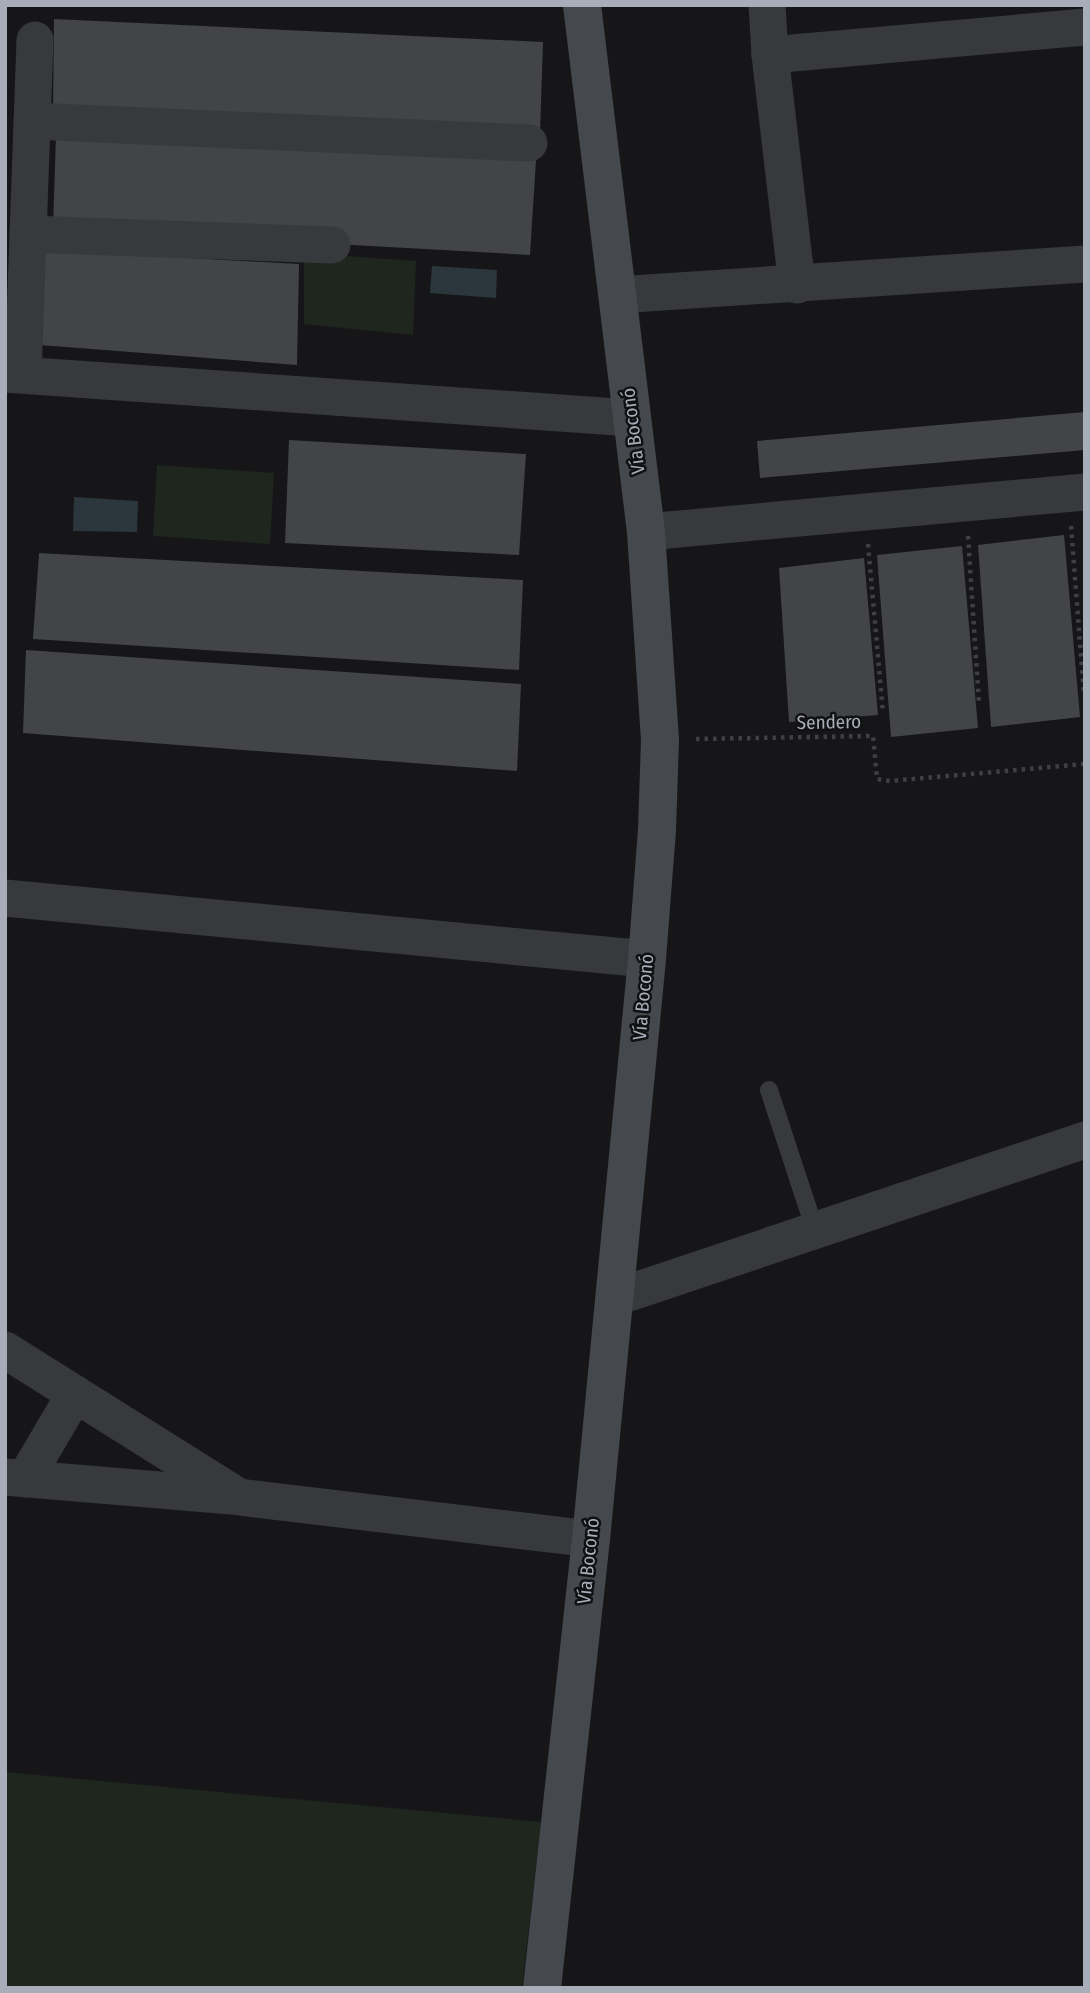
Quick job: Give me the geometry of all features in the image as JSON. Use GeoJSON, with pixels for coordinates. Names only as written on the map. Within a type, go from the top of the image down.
{"type":"FeatureCollection","features":[{"type":"Feature","properties":{"kind":"main road","name":"Vía Boconó"},"geometry":{"type":"LineString","coordinates":[[542,1988],[591,1539],[647,959],[657,830],[660,740],[646,532],[579,7]]}},
{"type":"Feature","properties":{"kind":"street"},"geometry":{"type":"LineString","coordinates":[[767,5],[770,55],[797,285]]}},
{"type":"Feature","properties":{"kind":"street"},"geometry":{"type":"LineString","coordinates":[[770,55],[1085,27]]}},
{"type":"Feature","properties":{"kind":"street"},"geometry":{"type":"LineString","coordinates":[[35,40],[28,234],[14,375],[631,418]]}},
{"type":"Feature","properties":{"kind":"street"},"geometry":{"type":"LineString","coordinates":[[32,121],[530,144]]}},
{"type":"Feature","properties":{"kind":"street"},"geometry":{"type":"LineString","coordinates":[[28,234],[332,246]]}},
{"type":"Feature","properties":{"kind":"street"},"geometry":{"type":"LineString","coordinates":[[617,295],[1085,264]]}},
{"type":"Feature","properties":{"kind":"street"},"geometry":{"type":"LineString","coordinates":[[646,532],[1077,493]]}},
{"type":"Feature","properties":{"kind":"street"},"geometry":{"type":"LineString","coordinates":[[5,898],[647,959]]}},
{"type":"Feature","properties":{"kind":"street"},"geometry":{"type":"LineString","coordinates":[[614,1298],[1085,1140]]}},
{"type":"Feature","properties":{"kind":"street"},"geometry":{"type":"LineString","coordinates":[[5,1350],[239,1497]]}},
{"type":"Feature","properties":{"kind":"street"},"geometry":{"type":"LineString","coordinates":[[15,1478],[75,1394]]}},
{"type":"Feature","properties":{"kind":"street"},"geometry":{"type":"LineString","coordinates":[[15,1478],[239,1497],[591,1539]]}},
{"type":"Feature","properties":{"kind":"lane"},"geometry":{"type":"LineString","coordinates":[[769,1090],[815,1230]]}},
{"type":"Feature","properties":{"kind":"path"},"geometry":{"type":"LineString","coordinates":[[1077,493],[1084,695]]}},
{"type":"Feature","properties":{"kind":"path"},"geometry":{"type":"LineString","coordinates":[[966,503],[979,703]]}},
{"type":"Feature","properties":{"kind":"path"},"geometry":{"type":"LineString","coordinates":[[865,512],[884,713]]}},
{"type":"Feature","properties":{"kind":"path","name":"Sendero"},"geometry":{"type":"LineString","coordinates":[[660,740],[873,736],[877,779],[890,781],[1085,764]]}},
{"type":"Feature","properties":{"kind":"shaded area"},"geometry":{"type":"Polygon","coordinates":[[[304,253],[416,261],[413,335],[304,324],[304,253]]]}},
{"type":"Feature","properties":{"kind":"shaded area"},"geometry":{"type":"Polygon","coordinates":[[[432,266],[497,270],[496,298],[430,293],[432,266]]]}},
{"type":"Feature","properties":{"kind":"shaded area"},"geometry":{"type":"Polygon","coordinates":[[[157,465],[274,473],[270,544],[153,536],[157,465]]]}},
{"type":"Feature","properties":{"kind":"shaded area"},"geometry":{"type":"Polygon","coordinates":[[[74,497],[138,501],[137,532],[73,531],[74,497]]]}},
{"type":"Feature","properties":{"kind":"shaded area"},"geometry":{"type":"Polygon","coordinates":[[[5,1772],[541,1822],[522,1988],[5,1988],[5,1772]]]}},
{"type":"Feature","properties":{"kind":"building"},"geometry":{"type":"Polygon","coordinates":[[[54,19],[543,42],[540,133],[53,115],[54,19]]]}},
{"type":"Feature","properties":{"kind":"building"},"geometry":{"type":"Polygon","coordinates":[[[56,135],[536,160],[530,255],[53,228],[56,135]]]}},
{"type":"Feature","properties":{"kind":"building"},"geometry":{"type":"Polygon","coordinates":[[[43,250],[299,264],[297,365],[40,345],[43,250]]]}},
{"type":"Feature","properties":{"kind":"building"},"geometry":{"type":"Polygon","coordinates":[[[1085,412],[1085,450],[760,478],[757,441],[1085,412]]]}},
{"type":"Feature","properties":{"kind":"building"},"geometry":{"type":"Polygon","coordinates":[[[289,440],[526,454],[519,555],[285,543],[289,440]]]}},
{"type":"Feature","properties":{"kind":"building"},"geometry":{"type":"Polygon","coordinates":[[[1064,535],[1080,717],[991,727],[978,545],[1064,535]]]}},
{"type":"Feature","properties":{"kind":"building"},"geometry":{"type":"Polygon","coordinates":[[[962,546],[978,728],[891,737],[877,555],[962,546]]]}},
{"type":"Feature","properties":{"kind":"building"},"geometry":{"type":"Polygon","coordinates":[[[39,553],[523,580],[519,670],[33,639],[39,553]]]}},
{"type":"Feature","properties":{"kind":"building"},"geometry":{"type":"Polygon","coordinates":[[[864,558],[878,715],[789,722],[779,568],[864,558]]]}},
{"type":"Feature","properties":{"kind":"building"},"geometry":{"type":"Polygon","coordinates":[[[26,650],[521,684],[517,771],[23,733],[26,650]]]}}]}
